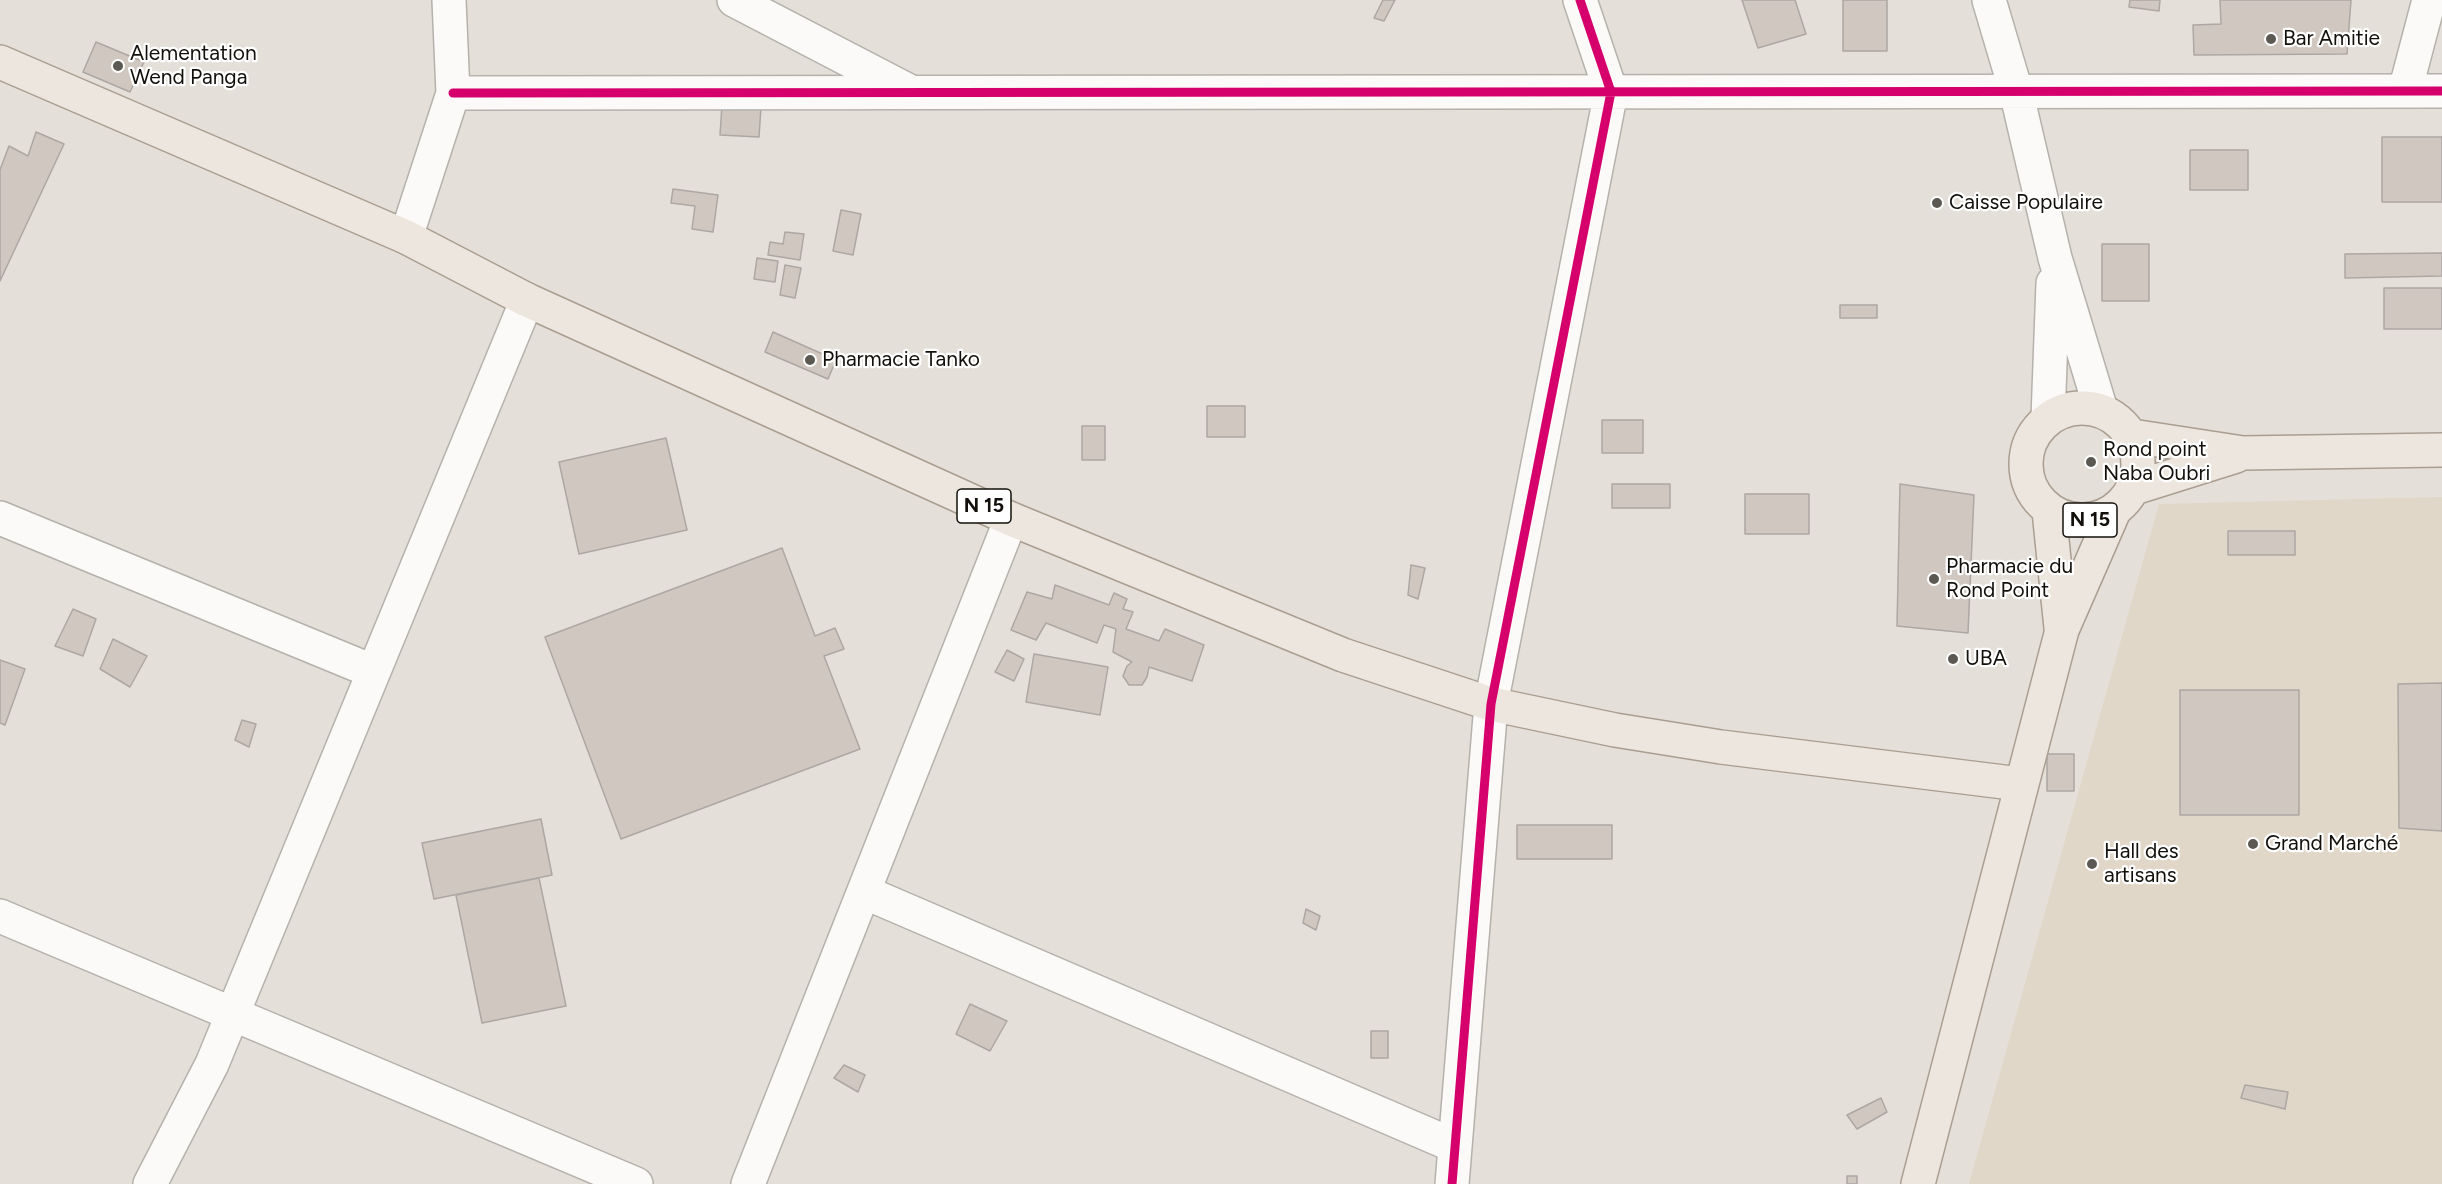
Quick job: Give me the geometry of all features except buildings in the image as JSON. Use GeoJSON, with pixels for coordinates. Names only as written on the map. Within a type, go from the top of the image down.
{"type":"FeatureCollection","features":[{"type":"Feature","properties":{"kind":"main road","name":"N 15"},"geometry":{"type":"LineString","coordinates":[[0,62],[406,237],[527,300],[1011,519],[1343,655],[1491,704],[1615,730],[1721,747],[2020,784],[2062,630],[2124,499],[2139,461],[2132,436],[2243,453],[2442,450]]}},
{"type":"Feature","properties":{"kind":"main road","name":"N 15"},"geometry":{"type":"LineString","coordinates":[[2101,410],[2073,407],[2048,418],[2030,438],[2024,464],[2031,491],[2049,511],[2070,520],[2093,520],[2124,499],[2243,453]]}},
{"type":"Feature","properties":{"kind":"main road"},"geometry":{"type":"LineString","coordinates":[[2101,410],[2119,420],[2132,436]]}},
{"type":"Feature","properties":{"kind":"main road","name":"N 15"},"geometry":{"type":"LineString","coordinates":[[2049,511],[2062,630]]}},
{"type":"Feature","properties":{"kind":"main road"},"geometry":{"type":"LineString","coordinates":[[1918,1184],[2020,784]]}},
{"type":"Feature","properties":{"kind":"street"},"geometry":{"type":"LineString","coordinates":[[406,237],[453,93],[449,0]]}},
{"type":"Feature","properties":{"kind":"street"},"geometry":{"type":"LineString","coordinates":[[734,0],[912,92]]}},
{"type":"Feature","properties":{"kind":"street"},"geometry":{"type":"LineString","coordinates":[[1452,1184],[1491,704],[1611,92],[1580,0]]}},
{"type":"Feature","properties":{"kind":"street"},"geometry":{"type":"LineString","coordinates":[[1989,0],[2016,91],[2055,258],[2101,410]]}},
{"type":"Feature","properties":{"kind":"street"},"geometry":{"type":"LineString","coordinates":[[2405,91],[2429,0]]}},
{"type":"Feature","properties":{"kind":"street"},"geometry":{"type":"LineString","coordinates":[[453,93],[2442,91]]}},
{"type":"Feature","properties":{"kind":"street"},"geometry":{"type":"LineString","coordinates":[[2048,418],[2055,258]]}},
{"type":"Feature","properties":{"kind":"street"},"geometry":{"type":"LineString","coordinates":[[150,1184],[212,1064],[372,671],[527,300]]}},
{"type":"Feature","properties":{"kind":"street"},"geometry":{"type":"LineString","coordinates":[[0,518],[372,671]]}},
{"type":"Feature","properties":{"kind":"street"},"geometry":{"type":"LineString","coordinates":[[748,1184],[1011,519]]}},
{"type":"Feature","properties":{"kind":"street"},"geometry":{"type":"LineString","coordinates":[[864,892],[1455,1146]]}},
{"type":"Feature","properties":{"kind":"street"},"geometry":{"type":"LineString","coordinates":[[0,916],[636,1184]]}},
{"type":"Feature","properties":{"kind":"shaded area","name":"Grand Marché"},"geometry":{"type":"Polygon","coordinates":[[[2442,497],[2442,1184],[1969,1184],[2159,504],[2442,497]]]}},
{"type":"Feature","properties":{"kind":"cycle path"},"geometry":{"type":"LineString","coordinates":[[1452,1184],[1491,704],[1611,92],[1580,0]]}},
{"type":"Feature","properties":{"kind":"cycle path"},"geometry":{"type":"LineString","coordinates":[[453,93],[2442,91]]}},
{"type":"Feature","properties":{"kind":"place","name":"Bar Amitie"},"geometry":{"type":"Point","coordinates":[2271,39]}},
{"type":"Feature","properties":{"kind":"place","name":"Alementation Wend Panga"},"geometry":{"type":"Point","coordinates":[118,66]}},
{"type":"Feature","properties":{"kind":"place","name":"Caisse Populaire"},"geometry":{"type":"Point","coordinates":[1937,203]}},
{"type":"Feature","properties":{"kind":"place","name":"Pharmacie Tanko"},"geometry":{"type":"Point","coordinates":[810,360]}},
{"type":"Feature","properties":{"kind":"place","name":"Rond point Naba Oubri"},"geometry":{"type":"Point","coordinates":[2091,462]}},
{"type":"Feature","properties":{"kind":"place","name":"Pharmacie du Rond Point"},"geometry":{"type":"Point","coordinates":[1934,579]}},
{"type":"Feature","properties":{"kind":"place","name":"UBA"},"geometry":{"type":"Point","coordinates":[1953,659]}},
{"type":"Feature","properties":{"kind":"place","name":"Grand Marché"},"geometry":{"type":"Point","coordinates":[2253,844]}},
{"type":"Feature","properties":{"kind":"place","name":"Hall des artisans"},"geometry":{"type":"Point","coordinates":[2092,864]}}]}
